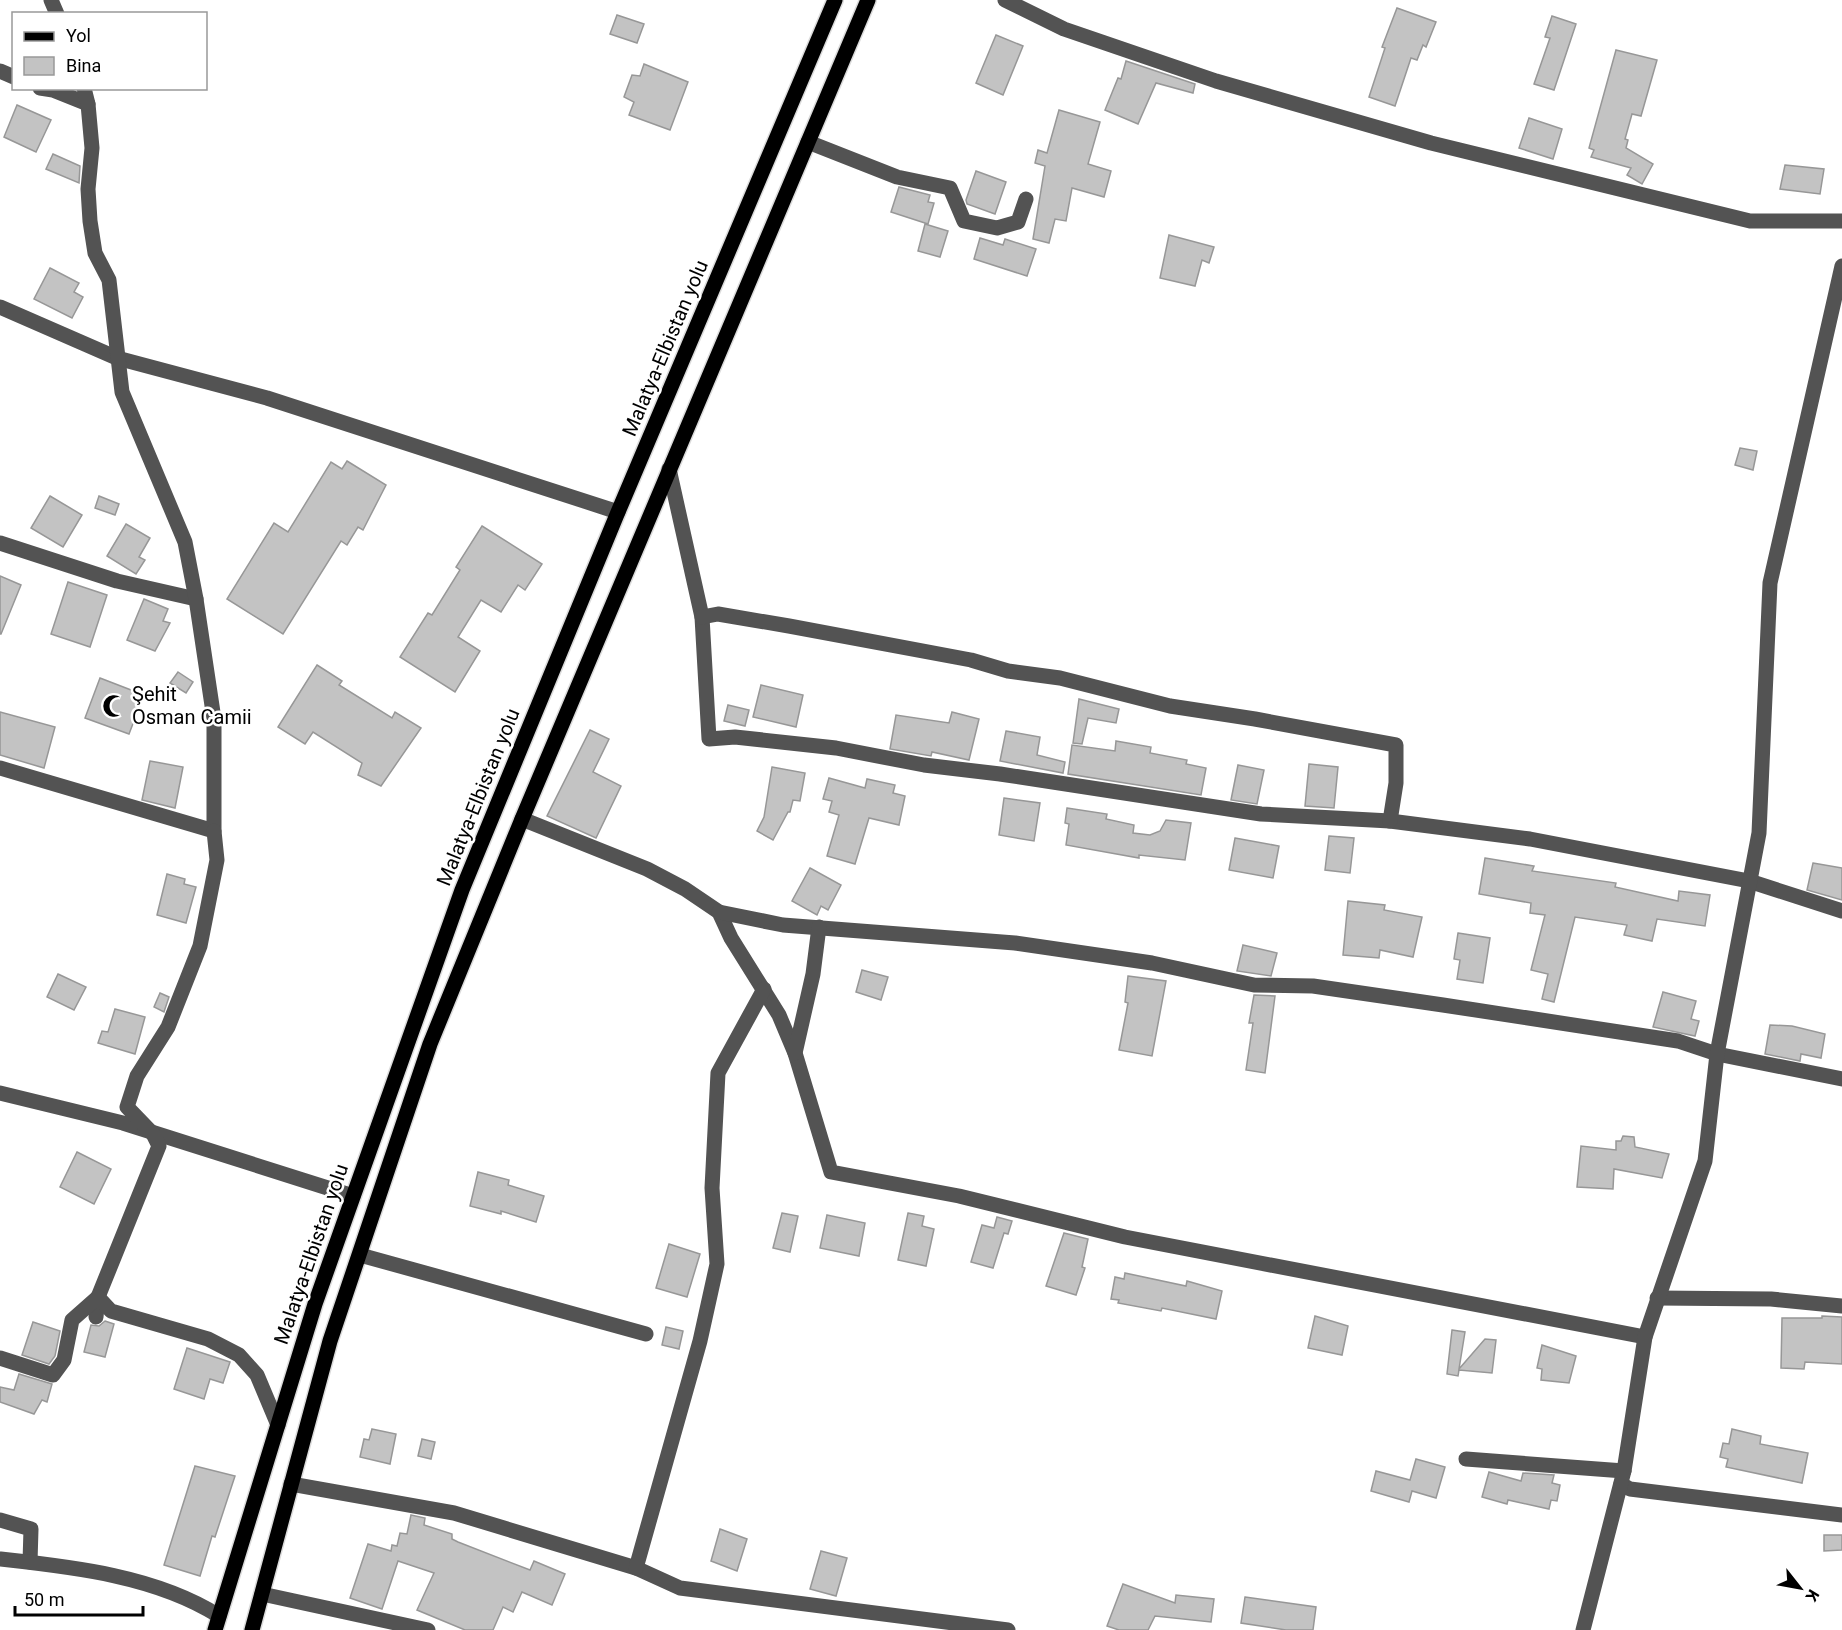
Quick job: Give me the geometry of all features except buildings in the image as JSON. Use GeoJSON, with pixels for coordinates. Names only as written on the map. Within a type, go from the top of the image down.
{"type":"FeatureCollection","features":[{"type":"Feature","properties":{"kind":"main road","name":"Malatya-Elbistan yolu"},"geometry":{"type":"LineString","coordinates":[[217,1623],[315,1304],[462,890],[618,512],[835,0]]}},
{"type":"Feature","properties":{"kind":"main road"},"geometry":{"type":"LineString","coordinates":[[252,1630],[330,1341],[430,1044],[522,819],[868,0]]}},
{"type":"Feature","properties":{"kind":"street"},"geometry":{"type":"LineString","coordinates":[[1005,0],[1064,29],[1216,81],[1431,143],[1750,221],[1842,221]]}},
{"type":"Feature","properties":{"kind":"street"},"geometry":{"type":"LineString","coordinates":[[53,90],[88,104]]}},
{"type":"Feature","properties":{"kind":"street"},"geometry":{"type":"LineString","coordinates":[[84,90],[92,148],[88,189],[90,221],[95,253],[110,280],[122,392],[185,542],[196,599],[214,720],[214,831],[217,860],[200,946],[168,1027],[137,1076],[127,1107],[153,1134],[159,1146],[98,1297],[96,1317]]}},
{"type":"Feature","properties":{"kind":"street"},"geometry":{"type":"LineString","coordinates":[[808,142],[897,177],[950,188],[964,221],[997,228],[1018,222],[1026,199]]}},
{"type":"Feature","properties":{"kind":"street"},"geometry":{"type":"LineString","coordinates":[[1582,1630],[1622,1477],[1645,1337],[1705,1161],[1717,1053],[1759,833],[1770,584],[1842,266]]}},
{"type":"Feature","properties":{"kind":"street"},"geometry":{"type":"LineString","coordinates":[[0,307],[117,358],[267,399],[618,512]]}},
{"type":"Feature","properties":{"kind":"street"},"geometry":{"type":"LineString","coordinates":[[669,469],[702,618],[710,739],[735,737],[836,748],[924,765],[1000,774],[1261,814],[1390,821],[1530,839],[1749,881],[1842,911]]}},
{"type":"Feature","properties":{"kind":"street"},"geometry":{"type":"LineString","coordinates":[[0,543],[18,551],[117,581],[196,599]]}},
{"type":"Feature","properties":{"kind":"street"},"geometry":{"type":"LineString","coordinates":[[702,618],[718,614],[789,626],[972,660],[1008,671],[1060,678],[1170,706],[1256,719],[1396,745],[1396,783],[1390,821]]}},
{"type":"Feature","properties":{"kind":"street"},"geometry":{"type":"LineString","coordinates":[[0,768],[214,831]]}},
{"type":"Feature","properties":{"kind":"street"},"geometry":{"type":"LineString","coordinates":[[522,819],[647,869],[685,889],[719,912],[783,925],[874,930],[944,939],[1015,943],[1082,952],[1205,973],[1254,985],[1312,986],[1622,1031],[1678,1041],[1717,1053],[1842,1079]]}},
{"type":"Feature","properties":{"kind":"street"},"geometry":{"type":"LineString","coordinates":[[719,912],[731,938],[779,1015],[795,1053],[831,1172],[949,1194],[1125,1237],[1645,1337]]}},
{"type":"Feature","properties":{"kind":"street"},"geometry":{"type":"LineString","coordinates":[[795,1053],[813,974],[819,927]]}},
{"type":"Feature","properties":{"kind":"street"},"geometry":{"type":"LineString","coordinates":[[636,1568],[700,1341],[717,1264],[712,1188],[718,1073],[764,990]]}},
{"type":"Feature","properties":{"kind":"street"},"geometry":{"type":"LineString","coordinates":[[0,1093],[123,1123],[353,1196]]}},
{"type":"Feature","properties":{"kind":"street"},"geometry":{"type":"LineString","coordinates":[[360,1255],[646,1334]]}},
{"type":"Feature","properties":{"kind":"street"},"geometry":{"type":"LineString","coordinates":[[0,1358],[53,1375],[64,1360],[72,1320],[98,1297]]}},
{"type":"Feature","properties":{"kind":"street"},"geometry":{"type":"LineString","coordinates":[[98,1297],[111,1311],[208,1339],[240,1355],[257,1375],[278,1425]]}},
{"type":"Feature","properties":{"kind":"street"},"geometry":{"type":"LineString","coordinates":[[1657,1298],[1771,1299],[1842,1306]]}},
{"type":"Feature","properties":{"kind":"street"},"geometry":{"type":"LineString","coordinates":[[1466,1459],[1622,1477],[1630,1489],[1842,1515]]}},
{"type":"Feature","properties":{"kind":"street"},"geometry":{"type":"LineString","coordinates":[[291,1484],[454,1513],[636,1568],[680,1588],[1008,1630]]}},
{"type":"Feature","properties":{"kind":"street"},"geometry":{"type":"LineString","coordinates":[[0,1520],[30,1529],[30,1562]]}},
{"type":"Feature","properties":{"kind":"street"},"geometry":{"type":"LineString","coordinates":[[0,1559],[45,1563],[144,1585],[196,1602],[217,1623]]}},
{"type":"Feature","properties":{"kind":"street"},"geometry":{"type":"LineString","coordinates":[[262,1594],[428,1630]]}},
{"type":"Feature","properties":{"kind":"place","name":"Şehit Osman Camii"},"geometry":{"type":"Point","coordinates":[114,706]}}]}
